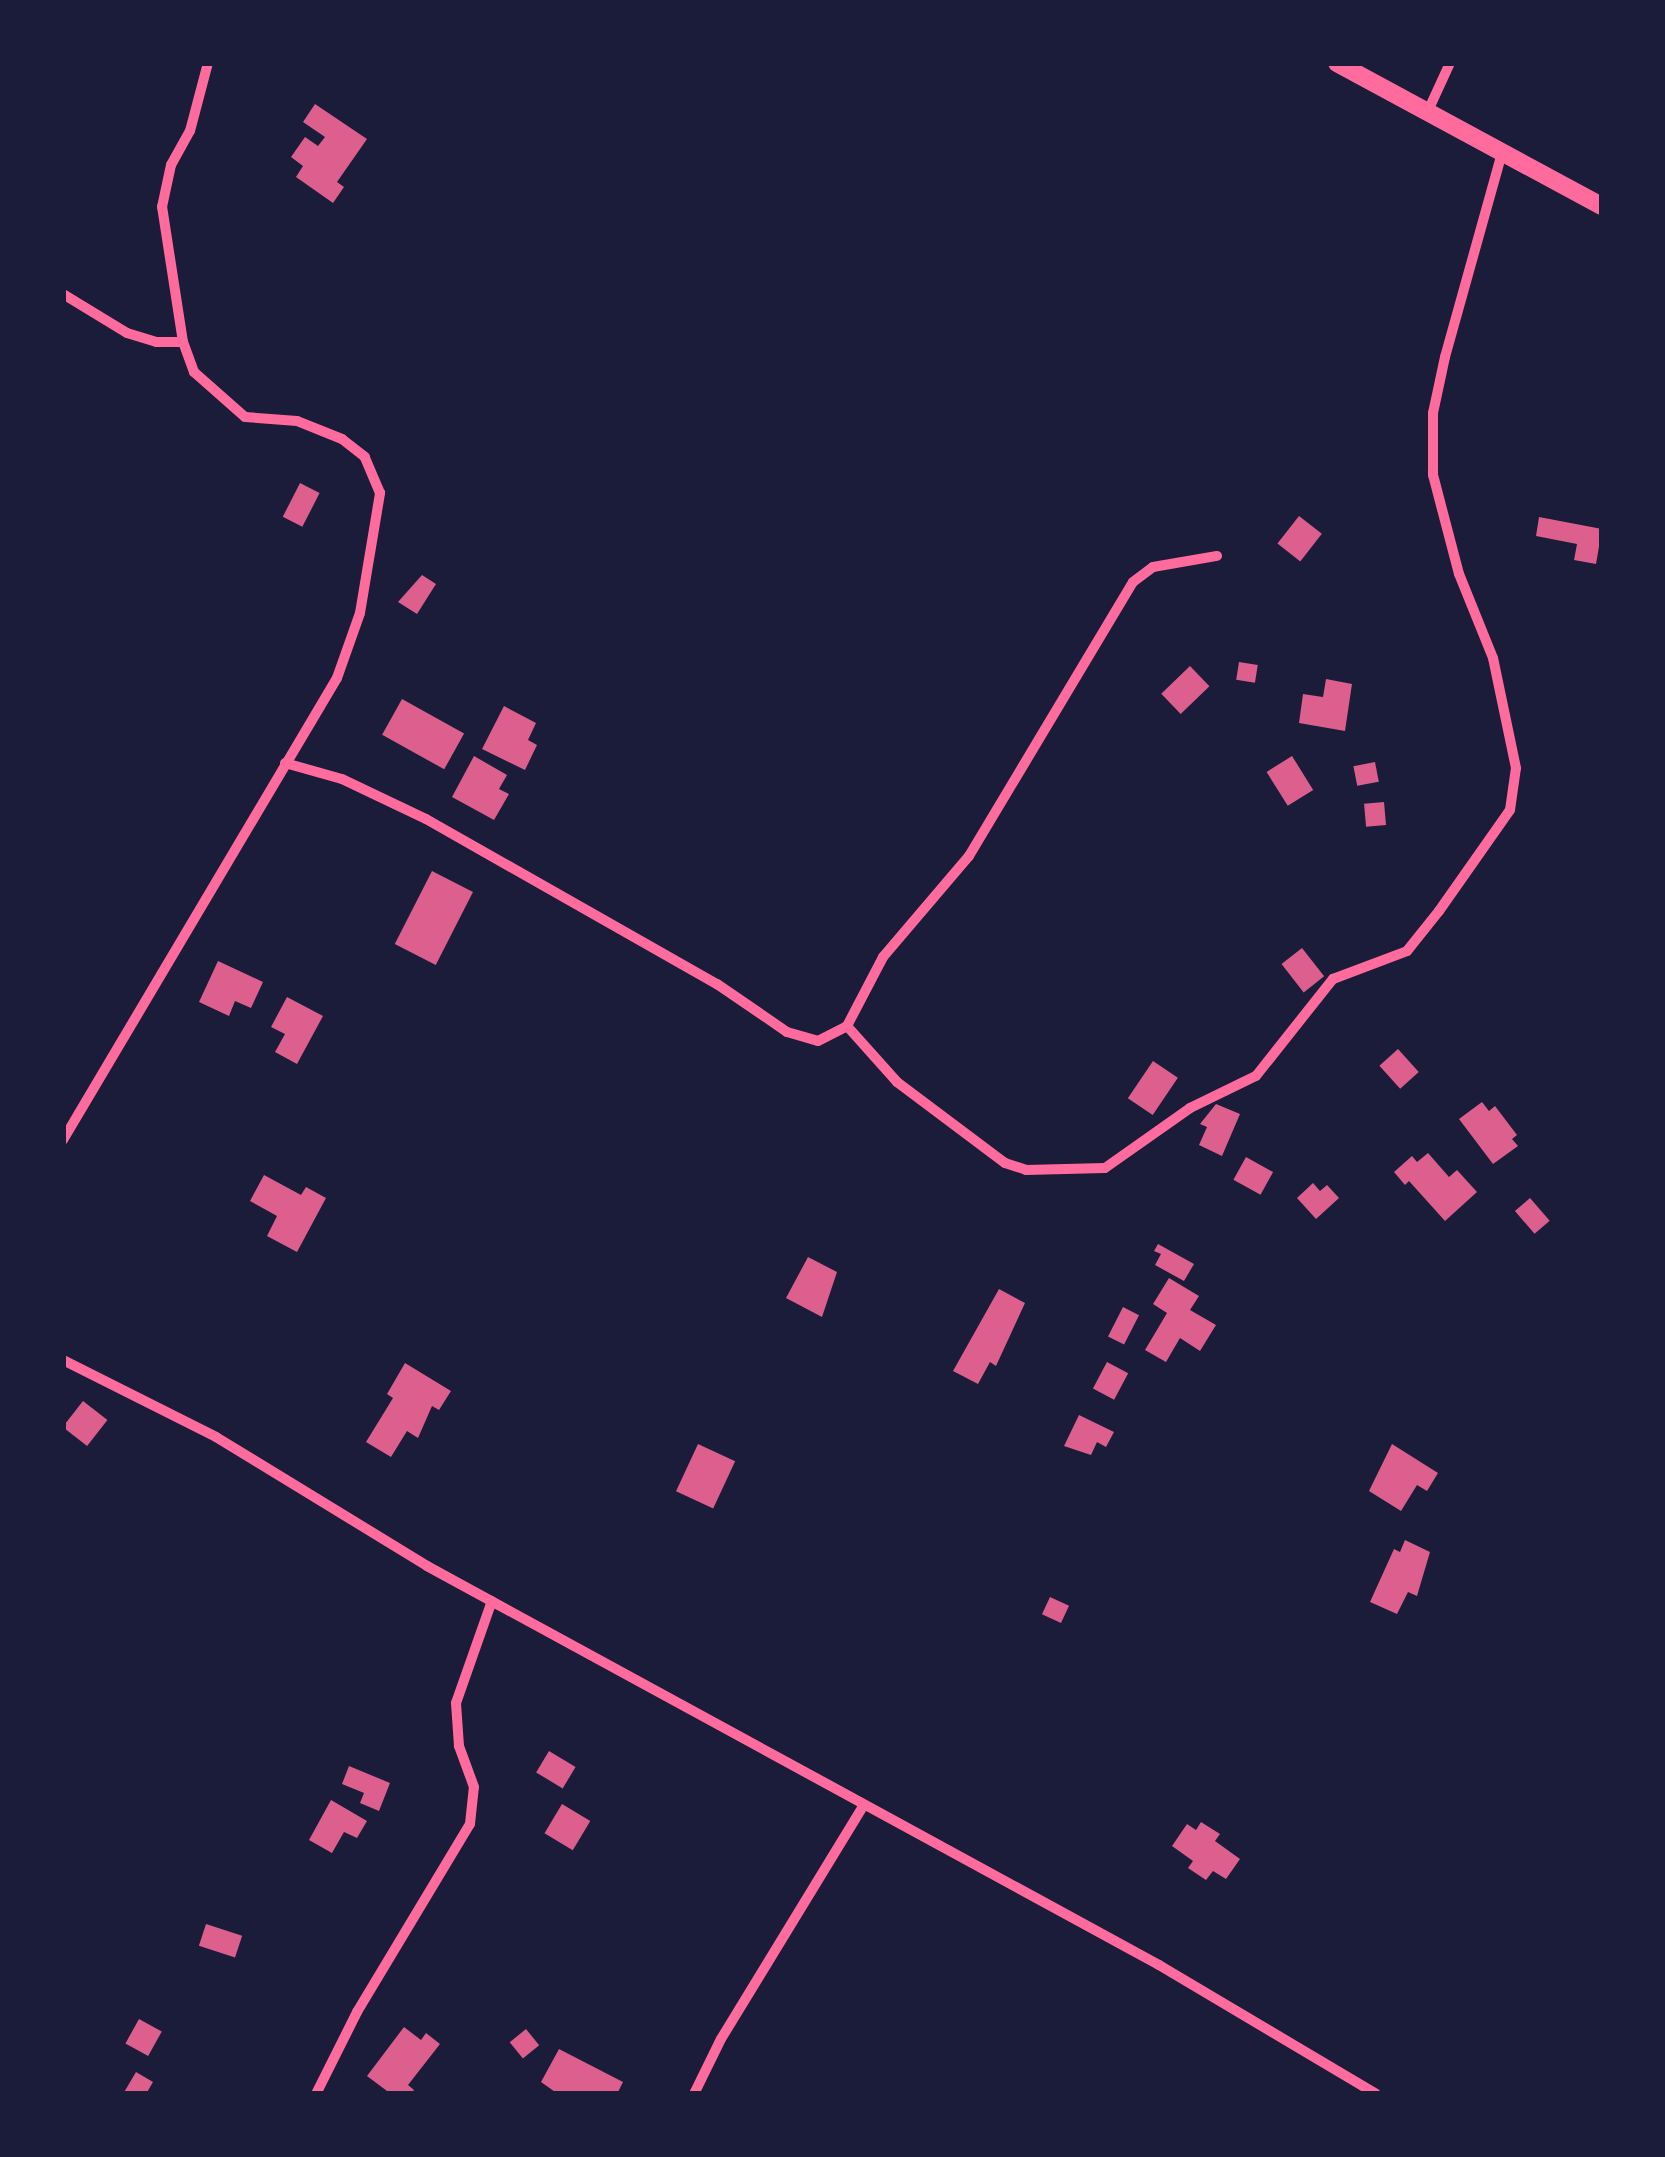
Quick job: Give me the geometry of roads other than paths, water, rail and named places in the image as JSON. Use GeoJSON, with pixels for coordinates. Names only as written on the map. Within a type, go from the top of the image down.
{"type":"FeatureCollection","features":[{"type":"Feature","properties":{"kind":"main road"},"geometry":{"type":"LineString","coordinates":[[1337,63],[1602,206]]}},
{"type":"Feature","properties":{"kind":"street"},"geometry":{"type":"LineString","coordinates":[[63,1140],[349,651],[380,494],[376,472],[365,457],[321,428],[245,417],[194,372],[183,342],[162,207],[171,165],[190,131],[208,63]]}},
{"type":"Feature","properties":{"kind":"street"},"geometry":{"type":"LineString","coordinates":[[1427,113],[1450,63]]}},
{"type":"Feature","properties":{"kind":"street"},"geometry":{"type":"LineString","coordinates":[[847,1026],[897,1082],[1005,1162],[1026,1169],[1105,1168],[1190,1108],[1267,1068],[1333,979],[1407,951],[1439,911],[1510,810],[1516,768],[1493,658],[1459,574],[1433,475],[1433,413],[1502,152]]}},
{"type":"Feature","properties":{"kind":"street"},"geometry":{"type":"LineString","coordinates":[[63,294],[128,333],[156,342],[183,342]]}},
{"type":"Feature","properties":{"kind":"street"},"geometry":{"type":"LineString","coordinates":[[285,763],[342,779],[426,819],[717,984],[787,1032],[818,1041],[847,1026],[883,957],[969,856],[1133,582],[1153,567],[1217,556]]}},
{"type":"Feature","properties":{"kind":"street"},"geometry":{"type":"LineString","coordinates":[[63,1360],[216,1437],[492,1601],[1159,1965],[1376,2094]]}},
{"type":"Feature","properties":{"kind":"street"},"geometry":{"type":"LineString","coordinates":[[316,2094],[358,2012],[470,1824],[474,1787],[459,1746],[456,1702],[492,1601]]}},
{"type":"Feature","properties":{"kind":"street"},"geometry":{"type":"LineString","coordinates":[[694,2094],[722,2039],[864,1805]]}}]}
